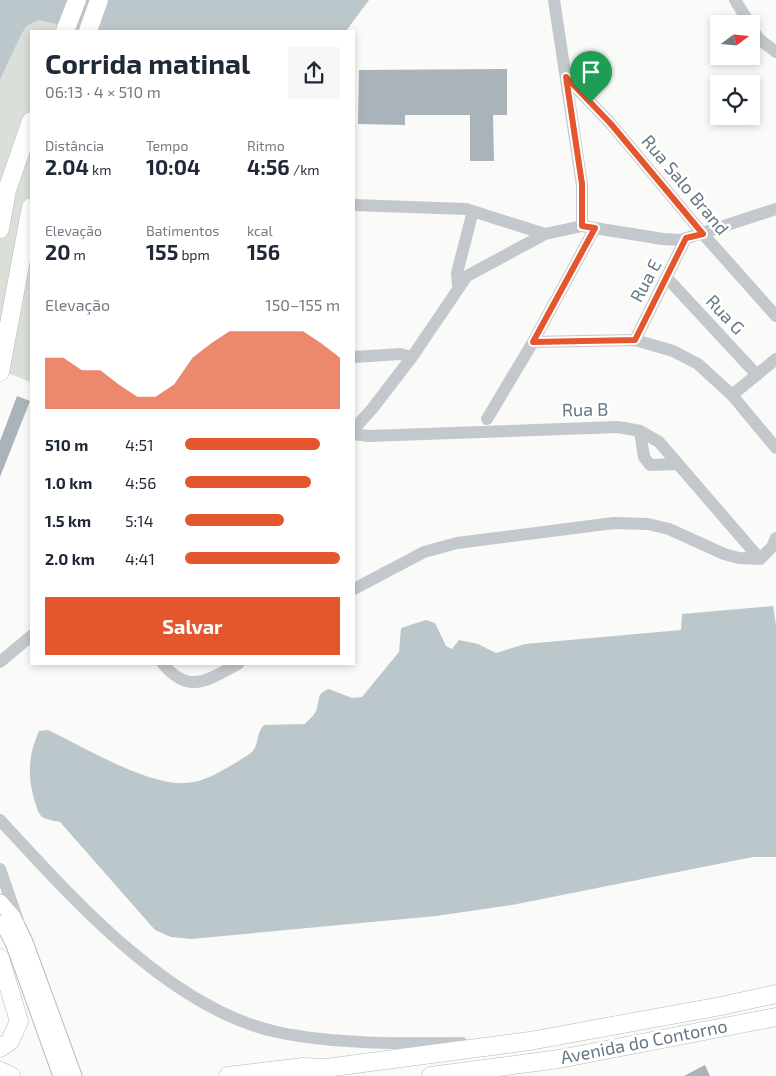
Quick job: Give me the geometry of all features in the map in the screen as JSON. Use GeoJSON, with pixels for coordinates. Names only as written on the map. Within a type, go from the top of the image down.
{"type":"FeatureCollection","features":[{"type":"Feature","properties":{"kind":"highway"},"geometry":{"type":"LineString","coordinates":[[65,30],[77,0]]}},
{"type":"Feature","properties":{"kind":"highway"},"geometry":{"type":"LineString","coordinates":[[88,30],[99,0]]}},
{"type":"Feature","properties":{"kind":"highway"},"geometry":{"type":"LineString","coordinates":[[0,229],[3,195],[30,124]]}},
{"type":"Feature","properties":{"kind":"highway"},"geometry":{"type":"LineString","coordinates":[[0,372],[30,212]]}},
{"type":"Feature","properties":{"kind":"highway"},"geometry":{"type":"LineString","coordinates":[[0,958],[19,1021],[10,1040],[0,1048]]}},
{"type":"Feature","properties":{"kind":"highway","name":"Avenida do Contorno"},"geometry":{"type":"LineString","coordinates":[[326,1068],[530,1041],[776,994]]}},
{"type":"Feature","properties":{"kind":"highway","name":"Avenida do Contorno"},"geometry":{"type":"LineString","coordinates":[[432,1076],[559,1059],[776,1017]]}},
{"type":"Feature","properties":{"kind":"highway"},"geometry":{"type":"LineString","coordinates":[[228,1076],[303,1066],[326,1068]]}},
{"type":"Feature","properties":{"kind":"highway"},"geometry":{"type":"LineString","coordinates":[[284,1076],[326,1068]]}},
{"type":"Feature","properties":{"kind":"highway"},"geometry":{"type":"LineString","coordinates":[[0,1071],[11,1076]]}},
{"type":"Feature","properties":{"kind":"main road"},"geometry":{"type":"LineString","coordinates":[[0,902],[13,917],[25,942],[55,1040],[61,1076]]}},
{"type":"Feature","properties":{"kind":"main road"},"geometry":{"type":"LineString","coordinates":[[0,923],[7,931],[14,945],[55,1040],[74,1076]]}},
{"type":"Feature","properties":{"kind":"street"},"geometry":{"type":"LineString","coordinates":[[554,0],[582,184],[582,226]]}},
{"type":"Feature","properties":{"kind":"street"},"geometry":{"type":"LineString","coordinates":[[735,0],[744,15]]}},
{"type":"Feature","properties":{"kind":"street"},"geometry":{"type":"LineString","coordinates":[[760,40],[776,52]]}},
{"type":"Feature","properties":{"kind":"street","name":"Rua Salo Brand"},"geometry":{"type":"LineString","coordinates":[[566,77],[611,124],[703,234],[776,316]]}},
{"type":"Feature","properties":{"kind":"street"},"geometry":{"type":"LineString","coordinates":[[355,206],[473,211],[545,234]]}},
{"type":"Feature","properties":{"kind":"street"},"geometry":{"type":"LineString","coordinates":[[355,428],[412,357],[458,286],[474,270],[545,234],[582,226],[673,241],[703,234],[776,209]]}},
{"type":"Feature","properties":{"kind":"street"},"geometry":{"type":"LineString","coordinates":[[458,286],[458,273],[473,211]]}},
{"type":"Feature","properties":{"kind":"street"},"geometry":{"type":"LineString","coordinates":[[487,419],[533,342],[595,228]]}},
{"type":"Feature","properties":{"kind":"street","name":"Rua E"},"geometry":{"type":"LineString","coordinates":[[635,340],[686,238]]}},
{"type":"Feature","properties":{"kind":"street","name":"Rua G"},"geometry":{"type":"LineString","coordinates":[[667,278],[757,375]]}},
{"type":"Feature","properties":{"kind":"street"},"geometry":{"type":"LineString","coordinates":[[533,342],[635,340],[673,351],[698,364],[732,395],[776,448]]}},
{"type":"Feature","properties":{"kind":"street"},"geometry":{"type":"LineString","coordinates":[[355,357],[400,354],[412,357]]}},
{"type":"Feature","properties":{"kind":"street"},"geometry":{"type":"LineString","coordinates":[[732,395],[776,359]]}},
{"type":"Feature","properties":{"kind":"street","name":"Rua B"},"geometry":{"type":"LineString","coordinates":[[355,434],[368,436],[618,427],[640,430],[659,442],[676,464],[760,559]]}},
{"type":"Feature","properties":{"kind":"street"},"geometry":{"type":"LineString","coordinates":[[640,430],[644,457],[650,465],[676,464]]}},
{"type":"Feature","properties":{"kind":"street"},"geometry":{"type":"LineString","coordinates":[[355,588],[424,552],[457,543],[614,523],[648,524],[669,529],[724,554],[739,558],[760,559],[772,547],[776,538]]}},
{"type":"Feature","properties":{"kind":"street"},"geometry":{"type":"LineString","coordinates":[[0,662],[30,637]]}},
{"type":"Feature","properties":{"kind":"street"},"geometry":{"type":"LineString","coordinates":[[164,665],[180,680],[196,683],[236,665]]}},
{"type":"Feature","properties":{"kind":"street"},"geometry":{"type":"LineString","coordinates":[[0,820],[47,871],[157,972],[194,999],[248,1023],[276,1032],[311,1038],[434,1044],[530,1041]]}},
{"type":"Feature","properties":{"kind":"street"},"geometry":{"type":"LineString","coordinates":[[0,868],[25,942]]}},
{"type":"Feature","properties":{"kind":"shaded area"},"geometry":{"type":"Polygon","coordinates":[[[0,0],[369,0],[347,30],[80,30],[39,20],[27,26],[22,33],[0,80],[0,0]]]}},
{"type":"Feature","properties":{"kind":"shaded area"},"geometry":{"type":"Polygon","coordinates":[[[39,20],[80,30],[30,30],[30,382],[0,370],[0,80],[27,26],[39,20]]]}},
{"type":"Feature","properties":{"kind":"shaded area"},"geometry":{"type":"Polygon","coordinates":[[[773,606],[776,625],[776,857],[753,857],[512,905],[436,916],[191,939],[171,937],[155,930],[60,822],[46,819],[40,815],[32,793],[30,766],[35,740],[39,731],[48,730],[116,764],[153,778],[186,783],[210,777],[252,752],[256,746],[261,728],[264,725],[305,724],[315,713],[320,695],[325,691],[329,689],[352,698],[362,697],[399,652],[401,628],[426,620],[435,623],[446,646],[452,649],[459,640],[478,644],[496,653],[525,644],[681,630],[682,614],[773,606]]]}},
{"type":"Feature","properties":{"kind":"building"},"geometry":{"type":"Polygon","coordinates":[[[507,69],[507,115],[493,115],[494,161],[470,161],[470,115],[405,115],[405,125],[358,124],[359,70],[507,69]]]}},
{"type":"Feature","properties":{"kind":"building"},"geometry":{"type":"Polygon","coordinates":[[[17,396],[30,401],[0,477],[0,441],[17,396]]]}},
{"type":"Feature","properties":{"kind":"building"},"geometry":{"type":"Polygon","coordinates":[[[705,1065],[710,1076],[684,1076],[699,1068],[705,1065]]]}},
{"type":"Feature","properties":{"kind":"route"},"geometry":{"type":"LineString","coordinates":[[566,77],[591,102],[703,234],[686,238],[682,251],[635,340],[533,342],[595,228],[582,226],[584,200],[566,77]]}}]}
